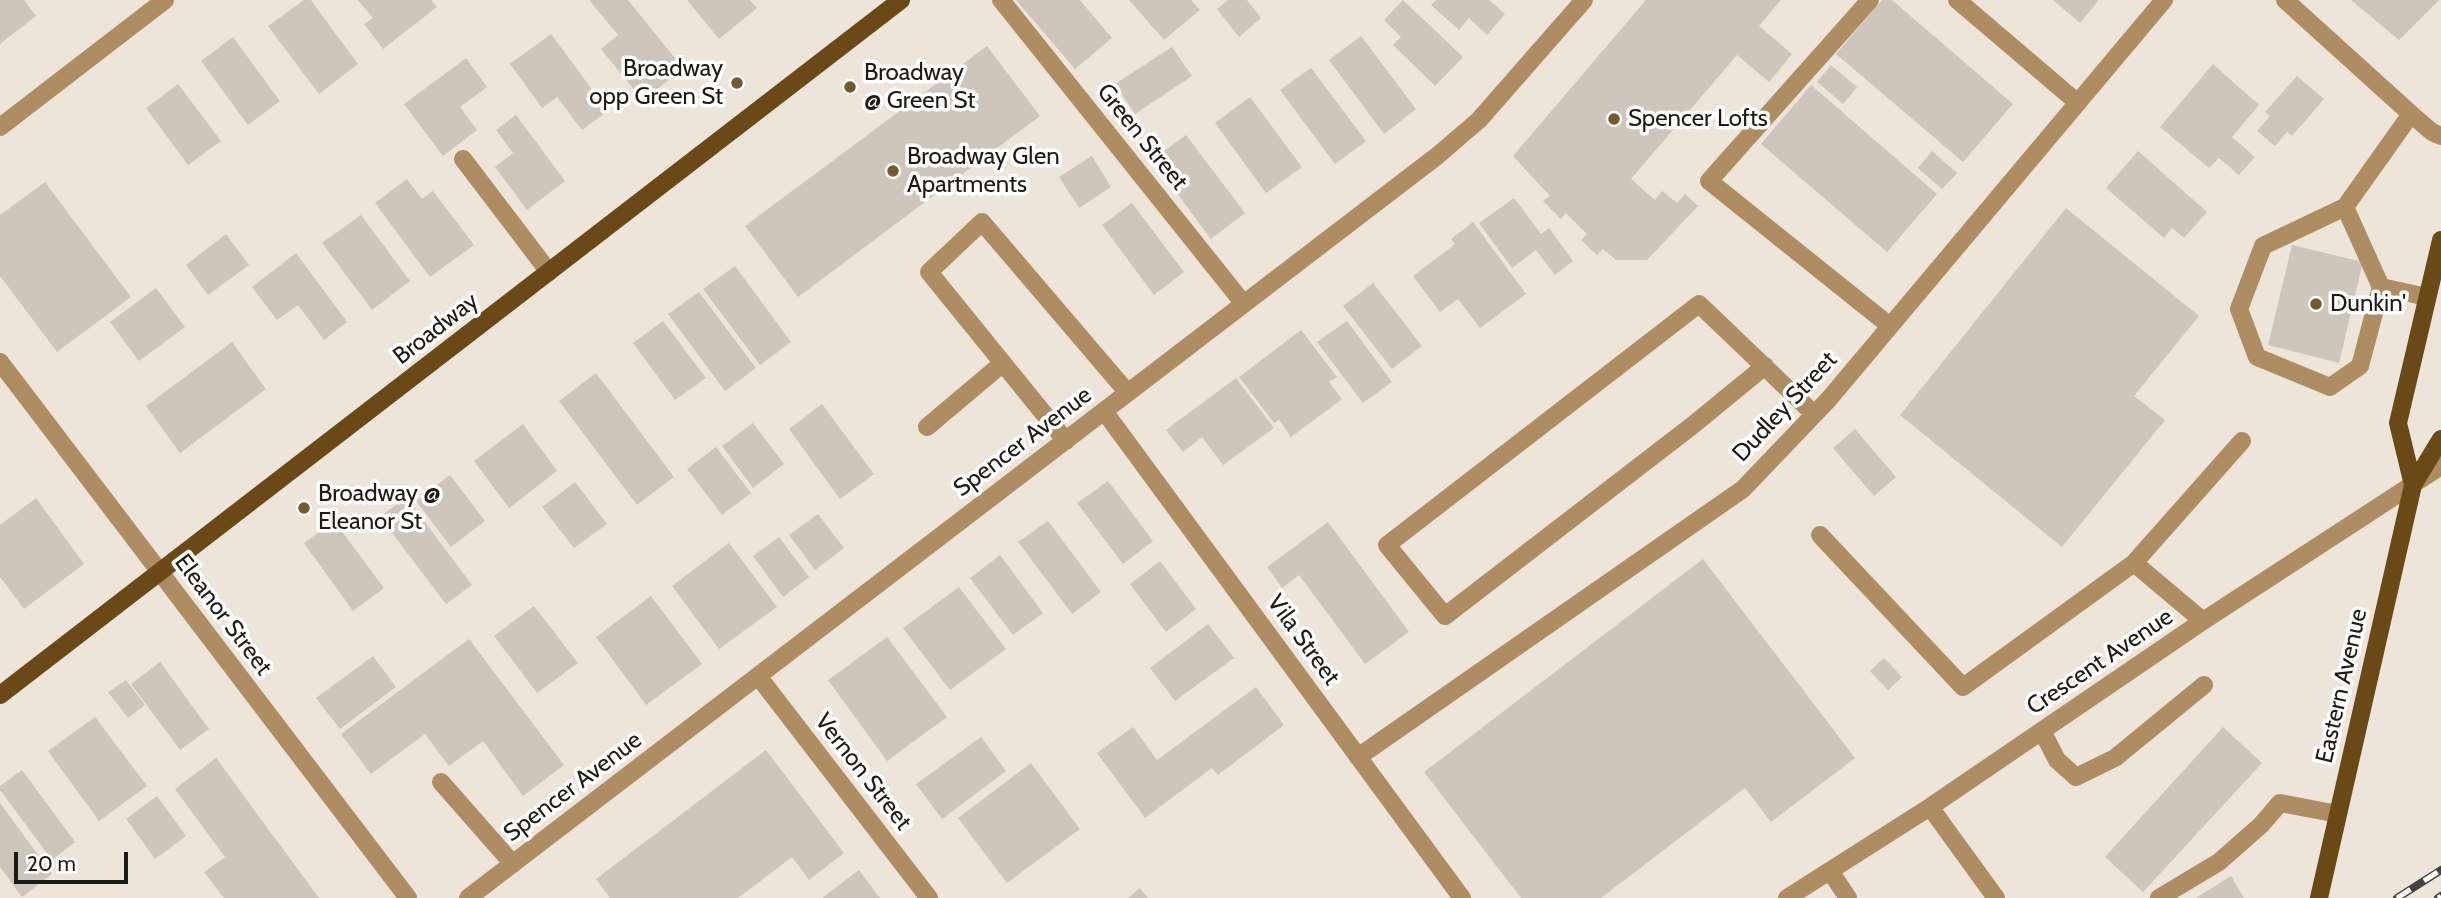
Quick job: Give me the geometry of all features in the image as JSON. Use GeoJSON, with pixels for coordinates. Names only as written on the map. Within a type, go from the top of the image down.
{"type":"FeatureCollection","features":[{"type":"Feature","properties":{"kind":"main road","name":"Broadway"},"geometry":{"type":"LineString","coordinates":[[0,695],[901,0]]}},
{"type":"Feature","properties":{"kind":"main road","name":"Eastern Avenue"},"geometry":{"type":"LineString","coordinates":[[2413,485],[2398,423],[2441,240]]}},
{"type":"Feature","properties":{"kind":"main road","name":"Eastern Avenue"},"geometry":{"type":"LineString","coordinates":[[2319,898],[2413,485],[2441,439]]}},
{"type":"Feature","properties":{"kind":"street"},"geometry":{"type":"LineString","coordinates":[[0,127],[165,0]]}},
{"type":"Feature","properties":{"kind":"street","name":"Green Street"},"geometry":{"type":"LineString","coordinates":[[1001,0],[1244,304]]}},
{"type":"Feature","properties":{"kind":"street","name":"Spencer Avenue"},"geometry":{"type":"LineString","coordinates":[[468,898],[1458,139],[1479,120],[1584,0]]}},
{"type":"Feature","properties":{"kind":"street"},"geometry":{"type":"LineString","coordinates":[[1870,0],[1709,181],[1890,326]]}},
{"type":"Feature","properties":{"kind":"street"},"geometry":{"type":"LineString","coordinates":[[1957,0],[2078,103]]}},
{"type":"Feature","properties":{"kind":"street","name":"Dudley Street"},"geometry":{"type":"LineString","coordinates":[[1358,757],[1743,489],[1814,414],[1890,326],[2164,0]]}},
{"type":"Feature","properties":{"kind":"street"},"geometry":{"type":"LineString","coordinates":[[2285,0],[2411,114],[2441,136]]}},
{"type":"Feature","properties":{"kind":"street"},"geometry":{"type":"LineString","coordinates":[[2345,207],[2381,287],[2360,366],[2330,387],[2257,357],[2239,309],[2263,246],[2345,207],[2411,114]]}},
{"type":"Feature","properties":{"kind":"street"},"geometry":{"type":"LineString","coordinates":[[463,159],[550,272]]}},
{"type":"Feature","properties":{"kind":"street"},"geometry":{"type":"LineString","coordinates":[[1066,441],[929,272],[982,222],[1128,393]]}},
{"type":"Feature","properties":{"kind":"street"},"geometry":{"type":"LineString","coordinates":[[2381,287],[2427,297]]}},
{"type":"Feature","properties":{"kind":"street"},"geometry":{"type":"LineString","coordinates":[[1765,366],[1693,425],[1445,616],[1387,545],[1699,304],[1765,366],[1814,414]]}},
{"type":"Feature","properties":{"kind":"street","name":"Eleanor Street"},"geometry":{"type":"LineString","coordinates":[[0,362],[408,898]]}},
{"type":"Feature","properties":{"kind":"street"},"geometry":{"type":"LineString","coordinates":[[927,427],[1003,363]]}},
{"type":"Feature","properties":{"kind":"street","name":"Vila Street"},"geometry":{"type":"LineString","coordinates":[[1104,411],[1462,898]]}},
{"type":"Feature","properties":{"kind":"street"},"geometry":{"type":"LineString","coordinates":[[1820,535],[1963,687],[2134,563],[2242,441]]}},
{"type":"Feature","properties":{"kind":"street","name":"Crescent Avenue"},"geometry":{"type":"LineString","coordinates":[[1787,898],[1930,807],[2203,621],[2441,466]]}},
{"type":"Feature","properties":{"kind":"street"},"geometry":{"type":"LineString","coordinates":[[2134,563],[2203,621]]}},
{"type":"Feature","properties":{"kind":"street","name":"Vernon Street"},"geometry":{"type":"LineString","coordinates":[[758,676],[929,898]]}},
{"type":"Feature","properties":{"kind":"street"},"geometry":{"type":"LineString","coordinates":[[2042,731],[2057,760],[2076,778],[2115,758],[2204,685]]}},
{"type":"Feature","properties":{"kind":"street"},"geometry":{"type":"LineString","coordinates":[[441,782],[513,864]]}},
{"type":"Feature","properties":{"kind":"street"},"geometry":{"type":"LineString","coordinates":[[2159,898],[2219,862],[2261,825],[2280,803],[2338,814]]}},
{"type":"Feature","properties":{"kind":"street"},"geometry":{"type":"LineString","coordinates":[[1930,807],[1996,898]]}},
{"type":"Feature","properties":{"kind":"street"},"geometry":{"type":"LineString","coordinates":[[1830,871],[1848,898]]}},
{"type":"Feature","properties":{"kind":"building"},"geometry":{"type":"Polygon","coordinates":[[[0,0],[24,0],[36,16],[0,44],[0,0]]]}},
{"type":"Feature","properties":{"kind":"building"},"geometry":{"type":"Polygon","coordinates":[[[304,0],[311,0],[358,64],[319,94],[268,26],[304,0]]]}},
{"type":"Feature","properties":{"kind":"building"},"geometry":{"type":"Polygon","coordinates":[[[358,0],[431,0],[437,7],[383,49],[364,24],[373,18],[358,0]]]}},
{"type":"Feature","properties":{"kind":"building"},"geometry":{"type":"Polygon","coordinates":[[[589,0],[628,0],[683,68],[643,101],[601,49],[618,35],[589,0]]]}},
{"type":"Feature","properties":{"kind":"building"},"geometry":{"type":"Polygon","coordinates":[[[687,0],[750,0],[757,8],[719,39],[687,0]]]}},
{"type":"Feature","properties":{"kind":"building"},"geometry":{"type":"Polygon","coordinates":[[[1016,0],[1080,0],[1112,38],[1075,69],[1016,0]]]}},
{"type":"Feature","properties":{"kind":"building"},"geometry":{"type":"Polygon","coordinates":[[[1129,0],[1191,0],[1200,10],[1164,40],[1129,0]]]}},
{"type":"Feature","properties":{"kind":"building"},"geometry":{"type":"Polygon","coordinates":[[[1228,0],[1247,0],[1261,18],[1239,37],[1217,9],[1228,0]]]}},
{"type":"Feature","properties":{"kind":"building"},"geometry":{"type":"Polygon","coordinates":[[[1403,0],[1463,57],[1435,86],[1393,45],[1401,37],[1384,20],[1403,0]]]}},
{"type":"Feature","properties":{"kind":"building"},"geometry":{"type":"Polygon","coordinates":[[[1436,0],[1489,0],[1505,14],[1487,35],[1469,18],[1459,30],[1431,5],[1436,0]]]}},
{"type":"Feature","properties":{"kind":"building","name":"Spencer Lofts"},"geometry":{"type":"Polygon","coordinates":[[[1646,0],[1781,0],[1759,26],[1792,54],[1769,82],[1737,55],[1631,179],[1655,200],[1662,191],[1677,203],[1685,194],[1698,206],[1647,260],[1616,260],[1603,249],[1597,255],[1581,240],[1587,234],[1566,213],[1561,219],[1543,201],[1550,196],[1513,156],[1646,0]]]}},
{"type":"Feature","properties":{"kind":"building"},"geometry":{"type":"Polygon","coordinates":[[[1882,0],[1892,0],[2013,104],[1963,162],[1836,54],[1882,0]]]}},
{"type":"Feature","properties":{"kind":"building"},"geometry":{"type":"Polygon","coordinates":[[[2053,0],[2099,0],[2080,23],[2053,0]]]}},
{"type":"Feature","properties":{"kind":"building"},"geometry":{"type":"Polygon","coordinates":[[[2351,0],[2439,0],[2399,40],[2351,0]]]}},
{"type":"Feature","properties":{"kind":"building"},"geometry":{"type":"Polygon","coordinates":[[[551,34],[608,111],[582,130],[557,97],[542,108],[510,64],[551,34]]]}},
{"type":"Feature","properties":{"kind":"building"},"geometry":{"type":"Polygon","coordinates":[[[1361,36],[1416,109],[1384,134],[1329,60],[1361,36]]]}},
{"type":"Feature","properties":{"kind":"building"},"geometry":{"type":"Polygon","coordinates":[[[233,37],[280,101],[248,125],[201,61],[233,37]]]}},
{"type":"Feature","properties":{"kind":"building","name":"Broadway Glen Apartments"},"geometry":{"type":"Polygon","coordinates":[[[987,46],[1040,116],[798,297],[745,226],[987,46]]]}},
{"type":"Feature","properties":{"kind":"building"},"geometry":{"type":"Polygon","coordinates":[[[1172,47],[1192,76],[1135,114],[1115,84],[1172,47]]]}},
{"type":"Feature","properties":{"kind":"building"},"geometry":{"type":"Polygon","coordinates":[[[466,58],[487,87],[460,107],[477,130],[443,156],[404,104],[466,58]]]}},
{"type":"Feature","properties":{"kind":"building"},"geometry":{"type":"Polygon","coordinates":[[[2213,64],[2259,105],[2232,137],[2255,157],[2239,175],[2219,158],[2209,168],[2160,127],[2213,64]]]}},
{"type":"Feature","properties":{"kind":"building"},"geometry":{"type":"Polygon","coordinates":[[[1831,65],[1857,87],[1843,104],[1817,82],[1831,65]]]}},
{"type":"Feature","properties":{"kind":"building"},"geometry":{"type":"Polygon","coordinates":[[[1311,68],[1366,141],[1335,164],[1280,90],[1311,68]]]}},
{"type":"Feature","properties":{"kind":"building"},"geometry":{"type":"Polygon","coordinates":[[[2297,76],[2324,99],[2292,136],[2287,132],[2275,146],[2257,131],[2270,116],[2265,112],[2297,76]]]}},
{"type":"Feature","properties":{"kind":"building"},"geometry":{"type":"Polygon","coordinates":[[[178,84],[221,141],[188,165],[146,108],[178,84]]]}},
{"type":"Feature","properties":{"kind":"building","name":"Spencer Lofts"},"geometry":{"type":"Polygon","coordinates":[[[1811,85],[1937,194],[1887,252],[1761,144],[1811,85]]]}},
{"type":"Feature","properties":{"kind":"building"},"geometry":{"type":"Polygon","coordinates":[[[1250,97],[1302,167],[1266,193],[1215,123],[1250,97]]]}},
{"type":"Feature","properties":{"kind":"building"},"geometry":{"type":"Polygon","coordinates":[[[516,115],[565,181],[527,210],[495,167],[513,153],[496,130],[516,115]]]}},
{"type":"Feature","properties":{"kind":"building"},"geometry":{"type":"Polygon","coordinates":[[[1186,135],[1245,213],[1211,239],[1152,160],[1186,135]]]}},
{"type":"Feature","properties":{"kind":"building"},"geometry":{"type":"Polygon","coordinates":[[[1932,151],[1957,173],[1942,189],[1918,168],[1932,151]]]}},
{"type":"Feature","properties":{"kind":"building"},"geometry":{"type":"Polygon","coordinates":[[[2138,151],[2207,212],[2184,238],[2172,228],[2164,238],[2106,188],[2138,151]]]}},
{"type":"Feature","properties":{"kind":"building"},"geometry":{"type":"Polygon","coordinates":[[[1092,156],[1111,187],[1079,208],[1059,177],[1092,156]]]}},
{"type":"Feature","properties":{"kind":"building"},"geometry":{"type":"Polygon","coordinates":[[[407,179],[422,199],[433,191],[474,245],[430,277],[375,203],[407,179]]]}},
{"type":"Feature","properties":{"kind":"building"},"geometry":{"type":"Polygon","coordinates":[[[45,182],[131,297],[57,352],[0,276],[0,215],[45,182]]]}},
{"type":"Feature","properties":{"kind":"building"},"geometry":{"type":"Polygon","coordinates":[[[1514,198],[1541,234],[1549,228],[1573,261],[1555,275],[1536,250],[1512,268],[1479,223],[1514,198]]]}},
{"type":"Feature","properties":{"kind":"building"},"geometry":{"type":"Polygon","coordinates":[[[1132,203],[1184,272],[1154,295],[1102,225],[1132,203]]]}},
{"type":"Feature","properties":{"kind":"building"},"geometry":{"type":"Polygon","coordinates":[[[2066,208],[2199,316],[2134,396],[2165,420],[2062,547],[1900,415],[2066,208]]]}},
{"type":"Feature","properties":{"kind":"building"},"geometry":{"type":"Polygon","coordinates":[[[361,215],[410,281],[372,310],[322,243],[361,215]]]}},
{"type":"Feature","properties":{"kind":"building"},"geometry":{"type":"Polygon","coordinates":[[[1473,222],[1526,294],[1480,328],[1458,299],[1440,312],[1413,276],[1455,244],[1451,239],[1473,222]]]}},
{"type":"Feature","properties":{"kind":"building"},"geometry":{"type":"Polygon","coordinates":[[[226,234],[249,265],[208,295],[186,265],[226,234]]]}},
{"type":"Feature","properties":{"kind":"building","name":"Dunkin'"},"geometry":{"type":"Polygon","coordinates":[[[2292,245],[2363,262],[2339,363],[2268,345],[2292,245]]]}},
{"type":"Feature","properties":{"kind":"building"},"geometry":{"type":"Polygon","coordinates":[[[296,253],[347,322],[324,340],[298,305],[277,320],[252,287],[296,253]]]}},
{"type":"Feature","properties":{"kind":"building"},"geometry":{"type":"Polygon","coordinates":[[[735,266],[791,342],[760,365],[703,289],[735,266]]]}},
{"type":"Feature","properties":{"kind":"building"},"geometry":{"type":"Polygon","coordinates":[[[1373,283],[1422,346],[1392,369],[1343,306],[1373,283]]]}},
{"type":"Feature","properties":{"kind":"building"},"geometry":{"type":"Polygon","coordinates":[[[156,288],[185,327],[139,361],[110,322],[156,288]]]}},
{"type":"Feature","properties":{"kind":"building"},"geometry":{"type":"Polygon","coordinates":[[[699,292],[756,368],[725,391],[668,314],[699,292]]]}},
{"type":"Feature","properties":{"kind":"building"},"geometry":{"type":"Polygon","coordinates":[[[663,321],[706,378],[675,400],[633,343],[663,321]]]}},
{"type":"Feature","properties":{"kind":"building"},"geometry":{"type":"Polygon","coordinates":[[[1347,321],[1392,382],[1363,403],[1317,342],[1347,321]]]}},
{"type":"Feature","properties":{"kind":"building"},"geometry":{"type":"Polygon","coordinates":[[[1301,330],[1337,377],[1329,382],[1342,399],[1291,437],[1279,420],[1274,423],[1239,377],[1301,330]]]}},
{"type":"Feature","properties":{"kind":"building"},"geometry":{"type":"Polygon","coordinates":[[[232,342],[266,389],[180,453],[146,406],[232,342]]]}},
{"type":"Feature","properties":{"kind":"building"},"geometry":{"type":"Polygon","coordinates":[[[596,373],[674,477],[637,505],[559,401],[596,373]]]}},
{"type":"Feature","properties":{"kind":"building"},"geometry":{"type":"Polygon","coordinates":[[[1236,378],[1274,428],[1223,465],[1202,437],[1183,452],[1166,430],[1236,378]]]}},
{"type":"Feature","properties":{"kind":"building"},"geometry":{"type":"Polygon","coordinates":[[[822,404],[874,474],[840,499],[789,429],[822,404]]]}},
{"type":"Feature","properties":{"kind":"building"},"geometry":{"type":"Polygon","coordinates":[[[753,423],[784,464],[753,488],[722,446],[753,423]]]}},
{"type":"Feature","properties":{"kind":"building"},"geometry":{"type":"Polygon","coordinates":[[[523,424],[557,471],[509,508],[474,461],[523,424]]]}},
{"type":"Feature","properties":{"kind":"building"},"geometry":{"type":"Polygon","coordinates":[[[1855,429],[1896,477],[1874,496],[1833,448],[1855,429]]]}},
{"type":"Feature","properties":{"kind":"building"},"geometry":{"type":"Polygon","coordinates":[[[716,447],[751,493],[722,515],[687,469],[716,447]]]}},
{"type":"Feature","properties":{"kind":"building"},"geometry":{"type":"Polygon","coordinates":[[[450,475],[485,521],[451,547],[416,501],[450,475]]]}},
{"type":"Feature","properties":{"kind":"building"},"geometry":{"type":"Polygon","coordinates":[[[1108,481],[1153,541],[1123,564],[1077,503],[1108,481]]]}},
{"type":"Feature","properties":{"kind":"building"},"geometry":{"type":"Polygon","coordinates":[[[575,482],[607,524],[574,548],[542,507],[575,482]]]}},
{"type":"Feature","properties":{"kind":"building"},"geometry":{"type":"Polygon","coordinates":[[[406,497],[472,585],[446,604],[380,517],[406,497]]]}},
{"type":"Feature","properties":{"kind":"building"},"geometry":{"type":"Polygon","coordinates":[[[36,498],[84,564],[24,609],[0,577],[0,525],[36,498]]]}},
{"type":"Feature","properties":{"kind":"building"},"geometry":{"type":"Polygon","coordinates":[[[818,514],[844,548],[815,570],[789,535],[818,514]]]}},
{"type":"Feature","properties":{"kind":"building"},"geometry":{"type":"Polygon","coordinates":[[[334,521],[384,588],[353,611],[304,543],[334,521]]]}},
{"type":"Feature","properties":{"kind":"building"},"geometry":{"type":"Polygon","coordinates":[[[1048,521],[1101,592],[1072,614],[1018,542],[1048,521]]]}},
{"type":"Feature","properties":{"kind":"building"},"geometry":{"type":"Polygon","coordinates":[[[1328,522],[1409,632],[1365,664],[1299,575],[1282,588],[1267,567],[1328,522]]]}},
{"type":"Feature","properties":{"kind":"building"},"geometry":{"type":"Polygon","coordinates":[[[779,537],[809,577],[783,597],[753,556],[779,537]]]}},
{"type":"Feature","properties":{"kind":"building"},"geometry":{"type":"Polygon","coordinates":[[[729,543],[777,607],[719,649],[672,586],[729,543]]]}},
{"type":"Feature","properties":{"kind":"building"},"geometry":{"type":"Polygon","coordinates":[[[1000,555],[1043,613],[1013,635],[970,578],[1000,555]]]}},
{"type":"Feature","properties":{"kind":"building"},"geometry":{"type":"Polygon","coordinates":[[[1703,559],[1855,758],[1771,822],[1745,788],[1601,898],[1521,898],[1424,772],[1703,559]]]}},
{"type":"Feature","properties":{"kind":"building"},"geometry":{"type":"Polygon","coordinates":[[[1160,561],[1196,609],[1166,632],[1130,584],[1160,561]]]}},
{"type":"Feature","properties":{"kind":"building"},"geometry":{"type":"Polygon","coordinates":[[[959,587],[1006,649],[950,690],[903,628],[959,587]]]}},
{"type":"Feature","properties":{"kind":"building"},"geometry":{"type":"Polygon","coordinates":[[[651,596],[702,664],[646,705],[596,637],[651,596]]]}},
{"type":"Feature","properties":{"kind":"building"},"geometry":{"type":"Polygon","coordinates":[[[534,606],[578,663],[537,693],[494,636],[534,606]]]}},
{"type":"Feature","properties":{"kind":"building"},"geometry":{"type":"Polygon","coordinates":[[[1208,624],[1234,658],[1175,701],[1150,668],[1208,624]]]}},
{"type":"Feature","properties":{"kind":"building"},"geometry":{"type":"Polygon","coordinates":[[[887,637],[947,717],[887,761],[828,680],[887,637]]]}},
{"type":"Feature","properties":{"kind":"building"},"geometry":{"type":"Polygon","coordinates":[[[469,639],[564,765],[523,796],[483,741],[449,766],[425,734],[371,774],[341,734],[469,639]]]}},
{"type":"Feature","properties":{"kind":"building"},"geometry":{"type":"Polygon","coordinates":[[[373,656],[396,687],[340,729],[316,698],[373,656]]]}},
{"type":"Feature","properties":{"kind":"building"},"geometry":{"type":"Polygon","coordinates":[[[1884,658],[1902,677],[1888,690],[1870,671],[1884,658]]]}},
{"type":"Feature","properties":{"kind":"building"},"geometry":{"type":"Polygon","coordinates":[[[160,662],[209,729],[180,750],[131,684],[160,662]]]}},
{"type":"Feature","properties":{"kind":"building"},"geometry":{"type":"Polygon","coordinates":[[[126,680],[145,705],[128,718],[108,692],[126,680]]]}},
{"type":"Feature","properties":{"kind":"building"},"geometry":{"type":"Polygon","coordinates":[[[1256,687],[1284,725],[1218,775],[1212,768],[1145,818],[1097,753],[1133,727],[1157,760],[1256,687]]]}},
{"type":"Feature","properties":{"kind":"building"},"geometry":{"type":"Polygon","coordinates":[[[95,717],[147,786],[99,821],[48,751],[95,717]]]}},
{"type":"Feature","properties":{"kind":"building"},"geometry":{"type":"Polygon","coordinates":[[[2223,727],[2262,763],[2143,892],[2105,857],[2223,727]]]}},
{"type":"Feature","properties":{"kind":"building"},"geometry":{"type":"Polygon","coordinates":[[[981,737],[1006,771],[942,819],[916,784],[981,737]]]}},
{"type":"Feature","properties":{"kind":"building"},"geometry":{"type":"Polygon","coordinates":[[[766,750],[844,853],[809,880],[792,857],[738,898],[610,898],[596,879],[766,750]]]}},
{"type":"Feature","properties":{"kind":"building"},"geometry":{"type":"Polygon","coordinates":[[[216,758],[319,898],[224,898],[204,872],[225,857],[175,789],[216,758]]]}},
{"type":"Feature","properties":{"kind":"building"},"geometry":{"type":"Polygon","coordinates":[[[1031,763],[1080,829],[1007,883],[958,818],[1031,763]]]}},
{"type":"Feature","properties":{"kind":"building"},"geometry":{"type":"Polygon","coordinates":[[[22,770],[75,842],[52,860],[0,790],[0,786],[22,770]]]}},
{"type":"Feature","properties":{"kind":"building"},"geometry":{"type":"Polygon","coordinates":[[[157,796],[186,836],[155,859],[126,819],[157,796]]]}},
{"type":"Feature","properties":{"kind":"building"},"geometry":{"type":"Polygon","coordinates":[[[0,803],[52,874],[22,897],[0,867],[0,803]]]}},
{"type":"Feature","properties":{"kind":"building"},"geometry":{"type":"Polygon","coordinates":[[[859,870],[880,898],[822,898],[859,870]]]}},
{"type":"Feature","properties":{"kind":"building"},"geometry":{"type":"Polygon","coordinates":[[[2231,876],[2244,898],[2196,898],[2231,876]]]}},
{"type":"Feature","properties":{"kind":"building"},"geometry":{"type":"Polygon","coordinates":[[[1140,888],[1148,898],[1128,898],[1140,888]]]}},
{"type":"Feature","properties":{"kind":"railway"},"geometry":{"type":"LineString","coordinates":[[2397,898],[2441,870]]}},
{"type":"Feature","properties":{"kind":"place","name":"Broadway opp Green St"},"geometry":{"type":"Point","coordinates":[737,83]}},
{"type":"Feature","properties":{"kind":"place","name":"Broadway @ Green St"},"geometry":{"type":"Point","coordinates":[850,87]}},
{"type":"Feature","properties":{"kind":"place","name":"Spencer Lofts"},"geometry":{"type":"Point","coordinates":[1614,119]}},
{"type":"Feature","properties":{"kind":"place","name":"Broadway Glen Apartments"},"geometry":{"type":"Point","coordinates":[893,171]}},
{"type":"Feature","properties":{"kind":"place","name":"Dunkin'"},"geometry":{"type":"Point","coordinates":[2316,304]}},
{"type":"Feature","properties":{"kind":"place","name":"Broadway @ Eleanor St"},"geometry":{"type":"Point","coordinates":[304,508]}}]}
